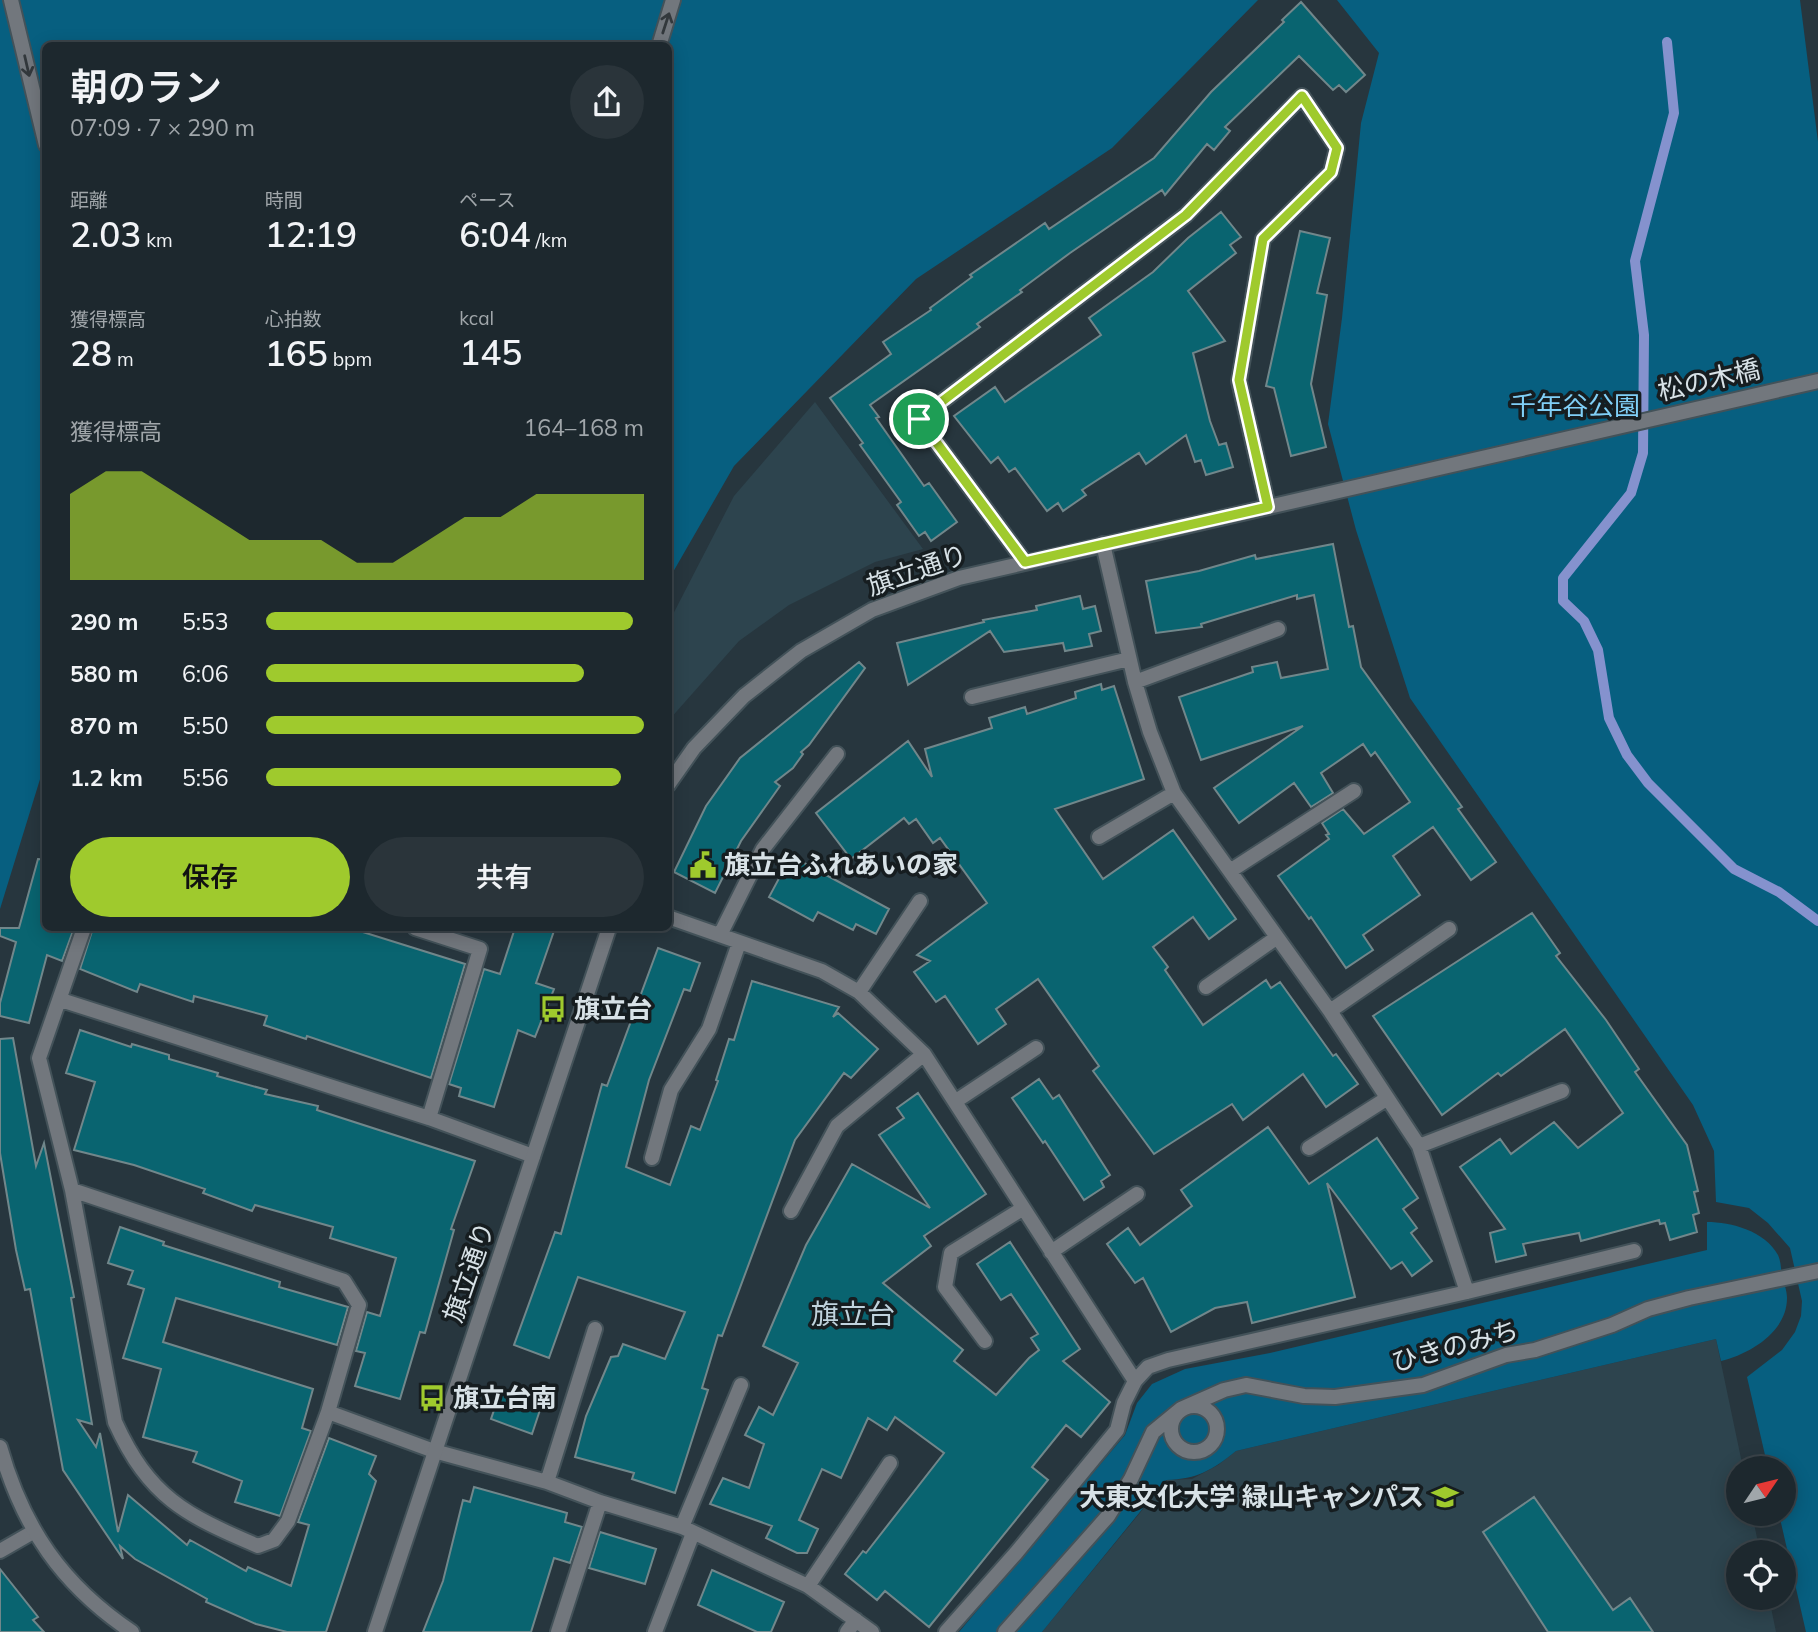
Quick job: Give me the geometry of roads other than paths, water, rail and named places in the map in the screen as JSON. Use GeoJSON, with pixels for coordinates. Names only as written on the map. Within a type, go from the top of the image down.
{"type":"FeatureCollection","features":[{"type":"Feature","properties":{"kind":"street"},"geometry":{"type":"LineString","coordinates":[[11,0],[42,128]]}},
{"type":"Feature","properties":{"kind":"street"},"geometry":{"type":"LineString","coordinates":[[660,42],[673,0]]}},
{"type":"Feature","properties":{"kind":"street"},"geometry":{"type":"LineString","coordinates":[[1025,562],[919,419],[1186,215],[1302,96],[1337,148],[1331,172],[1263,239],[1239,380],[1268,507]]}},
{"type":"Feature","properties":{"kind":"street","name":"松の木橋"},"geometry":{"type":"LineString","coordinates":[[1406,475],[1818,380]]}},
{"type":"Feature","properties":{"kind":"street","name":"旗立通り"},"geometry":{"type":"LineString","coordinates":[[672,779],[694,748],[744,696],[801,651],[872,610],[959,578],[1406,475]]}},
{"type":"Feature","properties":{"kind":"street"},"geometry":{"type":"LineString","coordinates":[[1103,544],[1135,682],[1150,732],[1174,793],[1330,1010],[1419,1146],[1467,1292]]}},
{"type":"Feature","properties":{"kind":"street"},"geometry":{"type":"LineString","coordinates":[[1135,682],[1278,629]]}},
{"type":"Feature","properties":{"kind":"street"},"geometry":{"type":"LineString","coordinates":[[972,697],[1129,659]]}},
{"type":"Feature","properties":{"kind":"street"},"geometry":{"type":"LineString","coordinates":[[720,935],[763,849],[836,754]]}},
{"type":"Feature","properties":{"kind":"street"},"geometry":{"type":"LineString","coordinates":[[1230,871],[1354,791]]}},
{"type":"Feature","properties":{"kind":"street"},"geometry":{"type":"LineString","coordinates":[[1099,836],[1174,793]]}},
{"type":"Feature","properties":{"kind":"street"},"geometry":{"type":"LineString","coordinates":[[859,992],[920,901]]}},
{"type":"Feature","properties":{"kind":"street"},"geometry":{"type":"LineString","coordinates":[[672,918],[822,971],[859,992],[923,1054],[956,1101],[1022,1209],[1135,1381]]}},
{"type":"Feature","properties":{"kind":"street"},"geometry":{"type":"LineString","coordinates":[[1330,1010],[1449,929]]}},
{"type":"Feature","properties":{"kind":"street"},"geometry":{"type":"LineString","coordinates":[[72,1190],[344,1281],[359,1306],[328,1412],[288,1521],[274,1540],[258,1546],[201,1522],[155,1488],[129,1452],[115,1422],[72,1190],[39,1058],[83,931]]}},
{"type":"Feature","properties":{"kind":"street"},"geometry":{"type":"LineString","coordinates":[[424,931],[480,949],[429,1118]]}},
{"type":"Feature","properties":{"kind":"street","name":"旗立通り"},"geometry":{"type":"LineString","coordinates":[[375,1632],[608,931]]}},
{"type":"Feature","properties":{"kind":"street"},"geometry":{"type":"LineString","coordinates":[[1206,987],[1276,938]]}},
{"type":"Feature","properties":{"kind":"street"},"geometry":{"type":"LineString","coordinates":[[652,1158],[671,1090],[709,1029],[739,943]]}},
{"type":"Feature","properties":{"kind":"street"},"geometry":{"type":"LineString","coordinates":[[61,1000],[429,1118],[533,1156]]}},
{"type":"Feature","properties":{"kind":"street"},"geometry":{"type":"LineString","coordinates":[[956,1101],[1036,1048]]}},
{"type":"Feature","properties":{"kind":"street"},"geometry":{"type":"LineString","coordinates":[[791,1211],[837,1126],[923,1054]]}},
{"type":"Feature","properties":{"kind":"street"},"geometry":{"type":"LineString","coordinates":[[1419,1146],[1562,1091]]}},
{"type":"Feature","properties":{"kind":"street"},"geometry":{"type":"LineString","coordinates":[[1309,1148],[1386,1099]]}},
{"type":"Feature","properties":{"kind":"street"},"geometry":{"type":"LineString","coordinates":[[1051,1252],[1137,1194]]}},
{"type":"Feature","properties":{"kind":"street"},"geometry":{"type":"LineString","coordinates":[[985,1342],[945,1287],[951,1253],[1022,1209]]}},
{"type":"Feature","properties":{"kind":"street"},"geometry":{"type":"LineString","coordinates":[[946,1632],[1016,1553],[1117,1430],[1124,1403],[1135,1381],[1148,1367],[1168,1360],[1634,1251]]}},
{"type":"Feature","properties":{"kind":"street","name":"ひきのみち"},"geometry":{"type":"LineString","coordinates":[[1005,1632],[1108,1516],[1131,1479],[1153,1432],[1181,1409],[1224,1390],[1246,1385],[1304,1396],[1335,1397],[1423,1385],[1506,1355],[1535,1350],[1612,1325],[1648,1309],[1818,1271]]}},
{"type":"Feature","properties":{"kind":"street"},"geometry":{"type":"LineString","coordinates":[[547,1482],[595,1329]]}},
{"type":"Feature","properties":{"kind":"street"},"geometry":{"type":"LineString","coordinates":[[655,1632],[688,1530],[741,1385]]}},
{"type":"Feature","properties":{"kind":"street"},"geometry":{"type":"LineString","coordinates":[[328,1412],[434,1451],[547,1482],[688,1530],[808,1586],[852,1626],[872,1632]]}},
{"type":"Feature","properties":{"kind":"street"},"geometry":{"type":"LineString","coordinates":[[0,1447],[7,1471],[33,1532],[62,1574],[105,1614],[132,1632]]}},
{"type":"Feature","properties":{"kind":"street"},"geometry":{"type":"LineString","coordinates":[[808,1586],[890,1463]]}},
{"type":"Feature","properties":{"kind":"street"},"geometry":{"type":"LineString","coordinates":[[558,1632],[600,1502]]}},
{"type":"Feature","properties":{"kind":"street"},"geometry":{"type":"LineString","coordinates":[[0,1551],[33,1532]]}},
{"type":"Feature","properties":{"kind":"waterway"},"geometry":{"type":"LineString","coordinates":[[1667,42],[1674,113],[1635,261],[1644,335],[1643,453],[1631,493],[1563,578],[1563,601],[1584,621],[1598,650],[1609,718],[1627,755],[1648,783],[1734,869],[1779,892],[1818,921]]}},
{"type":"Feature","properties":{"kind":"place","name":"旗立台ふれあいの家"},"geometry":{"type":"Point","coordinates":[703,865]}},
{"type":"Feature","properties":{"kind":"place","name":"旗立台"},"geometry":{"type":"Point","coordinates":[553,1009]}},
{"type":"Feature","properties":{"kind":"place","name":"旗立台南"},"geometry":{"type":"Point","coordinates":[432,1398]}},
{"type":"Feature","properties":{"kind":"place","name":"大東文化大学 緑山キャンパス"},"geometry":{"type":"Point","coordinates":[1445,1497]}},
{"type":"Feature","properties":{"kind":"district","name":"旗立台"},"geometry":{"type":"Point","coordinates":[853,1314]}},
{"type":"Feature","properties":{"kind":"park label","name":"千年谷公園"},"geometry":{"type":"Point","coordinates":[1575,406]}}]}
